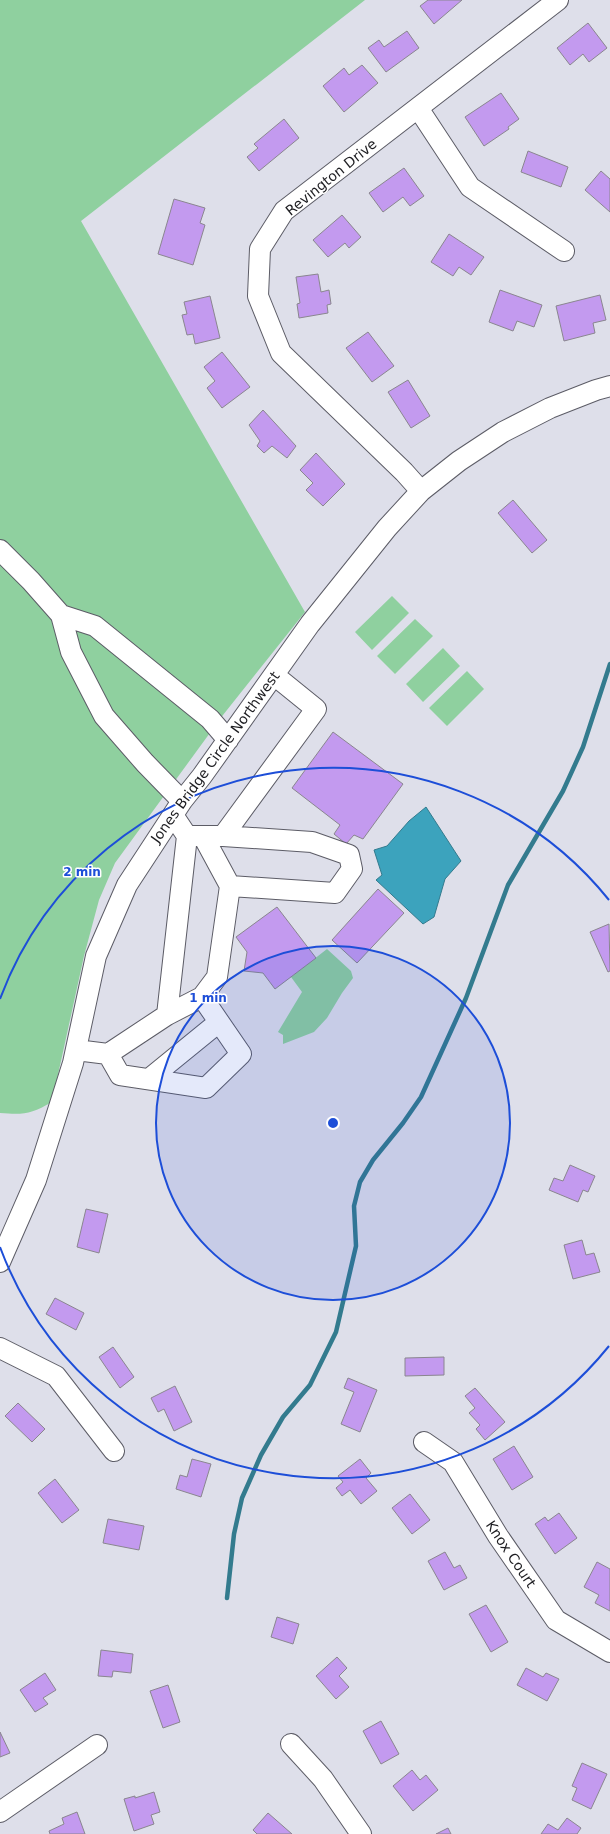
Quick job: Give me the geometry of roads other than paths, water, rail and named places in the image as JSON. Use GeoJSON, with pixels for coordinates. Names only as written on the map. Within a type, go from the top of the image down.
{"type":"FeatureCollection","features":[{"type":"Feature","properties":{"kind":"street","name":"Revington Drive"},"geometry":{"type":"LineString","coordinates":[[421,491],[404,472],[281,353],[258,296],[260,249],[284,211],[558,0]]}},
{"type":"Feature","properties":{"kind":"street"},"geometry":{"type":"LineString","coordinates":[[418,108],[470,187],[564,251]]}},
{"type":"Feature","properties":{"kind":"street","name":"Jones Bridge Circle Northwest"},"geometry":{"type":"LineString","coordinates":[[0,1262],[36,1180],[76,1050],[96,956],[127,885],[177,808],[228,740],[310,624],[387,528],[421,491],[459,461],[503,432],[550,408],[610,386]]}},
{"type":"Feature","properties":{"kind":"street"},"geometry":{"type":"LineString","coordinates":[[0,550],[31,581],[61,615],[71,652],[104,716],[145,763],[230,886],[217,977],[202,997],[166,1015],[108,1054],[76,1050]]}},
{"type":"Feature","properties":{"kind":"street"},"geometry":{"type":"LineString","coordinates":[[61,615],[95,626],[210,719],[228,740]]}},
{"type":"Feature","properties":{"kind":"street"},"geometry":{"type":"LineString","coordinates":[[223,836],[316,709],[274,676]]}},
{"type":"Feature","properties":{"kind":"street"},"geometry":{"type":"LineString","coordinates":[[195,836],[223,836],[312,842],[349,855],[352,869],[335,893],[230,886]]}},
{"type":"Feature","properties":{"kind":"street"},"geometry":{"type":"LineString","coordinates":[[166,1015],[195,836]]}},
{"type":"Feature","properties":{"kind":"street"},"geometry":{"type":"LineString","coordinates":[[108,1054],[120,1075],[206,1088],[242,1054],[202,997]]}},
{"type":"Feature","properties":{"kind":"street"},"geometry":{"type":"LineString","coordinates":[[149,1079],[219,1022]]}},
{"type":"Feature","properties":{"kind":"street"},"geometry":{"type":"LineString","coordinates":[[0,1348],[56,1376],[114,1451]]}},
{"type":"Feature","properties":{"kind":"street","name":"Knox Court"},"geometry":{"type":"LineString","coordinates":[[424,1442],[452,1462],[498,1536],[556,1620],[610,1652]]}},
{"type":"Feature","properties":{"kind":"street"},"geometry":{"type":"LineString","coordinates":[[291,1744],[323,1779],[361,1834]]}},
{"type":"Feature","properties":{"kind":"street"},"geometry":{"type":"LineString","coordinates":[[0,1812],[97,1745]]}},
{"type":"Feature","properties":{"kind":"water"},"geometry":{"type":"Polygon","coordinates":[[[426,807],[461,861],[445,879],[434,917],[423,924],[376,880],[382,875],[374,850],[387,846],[409,821],[426,807]]]}},
{"type":"Feature","properties":{"kind":"waterway"},"geometry":{"type":"LineString","coordinates":[[227,1598],[234,1534],[242,1498],[261,1455],[283,1417],[310,1385],[336,1332],[356,1246],[354,1206],[360,1182],[373,1160],[403,1123],[421,1097],[466,998],[508,885],[563,791],[583,747],[610,664]]}}]}
